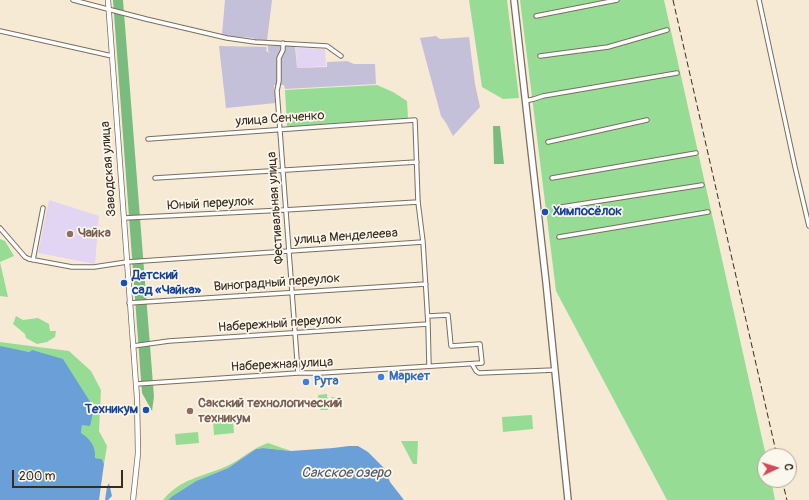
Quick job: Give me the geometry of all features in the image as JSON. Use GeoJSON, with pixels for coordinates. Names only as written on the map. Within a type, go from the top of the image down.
{"type":"FeatureCollection","features":[{"type":"Feature","properties":{"kind":"main road"},"geometry":{"type":"LineString","coordinates":[[514,0],[568,500]]}},
{"type":"Feature","properties":{"kind":"street"},"geometry":{"type":"LineString","coordinates":[[73,0],[227,38],[328,46],[342,56]]}},
{"type":"Feature","properties":{"kind":"street","name":"Заводская улица"},"geometry":{"type":"LineString","coordinates":[[108,0],[136,384],[138,453],[134,500]]}},
{"type":"Feature","properties":{"kind":"street"},"geometry":{"type":"LineString","coordinates":[[536,16],[617,0]]}},
{"type":"Feature","properties":{"kind":"street"},"geometry":{"type":"LineString","coordinates":[[759,0],[809,226]]}},
{"type":"Feature","properties":{"kind":"street"},"geometry":{"type":"LineString","coordinates":[[540,56],[608,47],[667,30]]}},
{"type":"Feature","properties":{"kind":"street"},"geometry":{"type":"LineString","coordinates":[[0,31],[112,56]]}},
{"type":"Feature","properties":{"kind":"street","name":"Фестивальная улица"},"geometry":{"type":"LineString","coordinates":[[283,43],[283,50],[279,58],[280,81],[277,91],[298,373]]}},
{"type":"Feature","properties":{"kind":"street"},"geometry":{"type":"LineString","coordinates":[[525,101],[543,96],[677,73]]}},
{"type":"Feature","properties":{"kind":"street","name":"улица Сенченко"},"geometry":{"type":"LineString","coordinates":[[148,139],[415,120],[417,162]]}},
{"type":"Feature","properties":{"kind":"street"},"geometry":{"type":"LineString","coordinates":[[548,142],[647,120]]}},
{"type":"Feature","properties":{"kind":"street"},"geometry":{"type":"LineString","coordinates":[[552,178],[696,153]]}},
{"type":"Feature","properties":{"kind":"street"},"geometry":{"type":"LineString","coordinates":[[154,178],[417,162],[418,202],[423,242],[428,316],[429,366]]}},
{"type":"Feature","properties":{"kind":"street"},"geometry":{"type":"LineString","coordinates":[[555,208],[702,185]]}},
{"type":"Feature","properties":{"kind":"street","name":"Юный переулок"},"geometry":{"type":"LineString","coordinates":[[124,218],[418,202]]}},
{"type":"Feature","properties":{"kind":"street"},"geometry":{"type":"LineString","coordinates":[[0,228],[25,256],[33,260],[42,208]]}},
{"type":"Feature","properties":{"kind":"street"},"geometry":{"type":"LineString","coordinates":[[559,237],[708,212]]}},
{"type":"Feature","properties":{"kind":"street","name":"улица Менделеева"},"geometry":{"type":"LineString","coordinates":[[33,260],[72,267],[94,267],[127,262],[423,242]]}},
{"type":"Feature","properties":{"kind":"street","name":"Виноградный переулок"},"geometry":{"type":"LineString","coordinates":[[129,303],[426,284]]}},
{"type":"Feature","properties":{"kind":"street"},"geometry":{"type":"LineString","coordinates":[[428,316],[448,315],[450,346],[480,344],[482,363],[472,364],[479,373],[555,370]]}},
{"type":"Feature","properties":{"kind":"street","name":"Набережный переулок"},"geometry":{"type":"LineString","coordinates":[[133,346],[169,341],[428,324]]}},
{"type":"Feature","properties":{"kind":"street","name":"Набережная улица"},"geometry":{"type":"LineString","coordinates":[[136,384],[298,373],[472,364]]}},
{"type":"Feature","properties":{"kind":"shaded area"},"geometry":{"type":"Polygon","coordinates":[[[225,0],[272,0],[267,41],[222,34],[225,0]]]}},
{"type":"Feature","properties":{"kind":"shaded area"},"geometry":{"type":"Polygon","coordinates":[[[436,36],[440,39],[469,37],[475,84],[480,107],[453,136],[441,116],[420,38],[436,36]]]}},
{"type":"Feature","properties":{"kind":"shaded area"},"geometry":{"type":"Polygon","coordinates":[[[219,46],[267,47],[266,51],[270,53],[268,51],[268,46],[295,46],[297,68],[327,67],[327,62],[347,61],[354,64],[375,64],[376,84],[285,89],[284,85],[274,85],[276,103],[226,108],[219,46]]]}},
{"type":"Feature","properties":{"kind":"shaded area"},"geometry":{"type":"Polygon","coordinates":[[[296,48],[325,49],[326,66],[297,68],[296,48]]]}},
{"type":"Feature","properties":{"kind":"shaded area","name":"Чайка"},"geometry":{"type":"Polygon","coordinates":[[[49,200],[99,216],[95,264],[38,253],[49,200]]]}},
{"type":"Feature","properties":{"kind":"green space"},"geometry":{"type":"Polygon","coordinates":[[[113,0],[123,0],[154,397],[152,411],[142,393],[113,0]]]}},
{"type":"Feature","properties":{"kind":"green space"},"geometry":{"type":"Polygon","coordinates":[[[469,0],[507,0],[519,98],[503,99],[482,87],[469,0]]]}},
{"type":"Feature","properties":{"kind":"green space"},"geometry":{"type":"Polygon","coordinates":[[[520,0],[664,0],[764,448],[757,448],[757,488],[773,488],[775,500],[667,500],[556,291],[520,0]]]}},
{"type":"Feature","properties":{"kind":"green space"},"geometry":{"type":"Polygon","coordinates":[[[377,85],[393,92],[407,101],[408,118],[287,127],[285,90],[377,85]]]}},
{"type":"Feature","properties":{"kind":"green space"},"geometry":{"type":"Polygon","coordinates":[[[493,126],[500,126],[504,164],[494,164],[493,126]]]}},
{"type":"Feature","properties":{"kind":"green space"},"geometry":{"type":"Polygon","coordinates":[[[0,239],[5,241],[14,256],[0,262],[0,239]]]}},
{"type":"Feature","properties":{"kind":"green space"},"geometry":{"type":"Polygon","coordinates":[[[0,262],[8,297],[0,296],[0,262]]]}},
{"type":"Feature","properties":{"kind":"green space"},"geometry":{"type":"Polygon","coordinates":[[[16,316],[23,320],[38,318],[49,324],[50,331],[56,331],[55,337],[47,342],[37,344],[26,338],[25,334],[13,324],[16,316]]]}},
{"type":"Feature","properties":{"kind":"green space"},"geometry":{"type":"Polygon","coordinates":[[[0,342],[69,351],[91,371],[101,390],[99,431],[107,446],[104,464],[102,459],[95,458],[81,433],[82,425],[32,350],[29,352],[3,348],[0,346],[0,342]]]}},
{"type":"Feature","properties":{"kind":"green space"},"geometry":{"type":"Polygon","coordinates":[[[327,394],[328,410],[320,410],[318,395],[327,394]]]}},
{"type":"Feature","properties":{"kind":"green space"},"geometry":{"type":"Polygon","coordinates":[[[331,397],[338,398],[338,407],[331,406],[331,397]]]}},
{"type":"Feature","properties":{"kind":"green space"},"geometry":{"type":"Polygon","coordinates":[[[532,415],[533,429],[503,432],[502,417],[532,415]]]}},
{"type":"Feature","properties":{"kind":"green space"},"geometry":{"type":"Polygon","coordinates":[[[233,420],[234,433],[214,435],[213,421],[233,420]]]}},
{"type":"Feature","properties":{"kind":"green space"},"geometry":{"type":"Polygon","coordinates":[[[198,432],[199,443],[176,445],[175,434],[198,432]]]}},
{"type":"Feature","properties":{"kind":"green space"},"geometry":{"type":"Polygon","coordinates":[[[401,441],[418,441],[417,464],[413,464],[401,441]]]}},
{"type":"Feature","properties":{"kind":"green space"},"geometry":{"type":"Polygon","coordinates":[[[268,443],[291,451],[263,448],[256,449],[228,468],[196,481],[168,500],[163,500],[185,482],[227,466],[257,448],[268,443]]]}},
{"type":"Feature","properties":{"kind":"water"},"geometry":{"type":"Polygon","coordinates":[[[0,346],[29,352],[32,350],[63,359],[94,408],[90,426],[82,425],[81,433],[92,443],[95,458],[102,459],[104,464],[99,500],[0,500],[0,346]]]}},
{"type":"Feature","properties":{"kind":"water","name":"Сакское озеро"},"geometry":{"type":"Polygon","coordinates":[[[358,446],[368,452],[385,469],[390,482],[404,500],[168,500],[196,481],[228,468],[256,449],[263,448],[291,451],[358,446]]]}},
{"type":"Feature","properties":{"kind":"water"},"geometry":{"type":"Polygon","coordinates":[[[109,483],[112,496],[108,500],[105,500],[107,487],[109,483]]]}},
{"type":"Feature","properties":{"kind":"railway"},"geometry":{"type":"LineString","coordinates":[[673,0],[775,448]]}},
{"type":"Feature","properties":{"kind":"railway"},"geometry":{"type":"LineString","coordinates":[[784,488],[787,500]]}},
{"type":"Feature","properties":{"kind":"place","name":"Химпосёлок"},"geometry":{"type":"Point","coordinates":[545,212]}},
{"type":"Feature","properties":{"kind":"place","name":"Чайка"},"geometry":{"type":"Point","coordinates":[70,234]}},
{"type":"Feature","properties":{"kind":"place","name":"Детский сад «Чайка»"},"geometry":{"type":"Point","coordinates":[124,283]}},
{"type":"Feature","properties":{"kind":"place","name":"Маркет"},"geometry":{"type":"Point","coordinates":[381,377]}},
{"type":"Feature","properties":{"kind":"place","name":"Рута"},"geometry":{"type":"Point","coordinates":[306,382]}},
{"type":"Feature","properties":{"kind":"place","name":"Техникум"},"geometry":{"type":"Point","coordinates":[146,410]}},
{"type":"Feature","properties":{"kind":"place","name":"Сакский технологический техникум"},"geometry":{"type":"Point","coordinates":[190,411]}}]}
